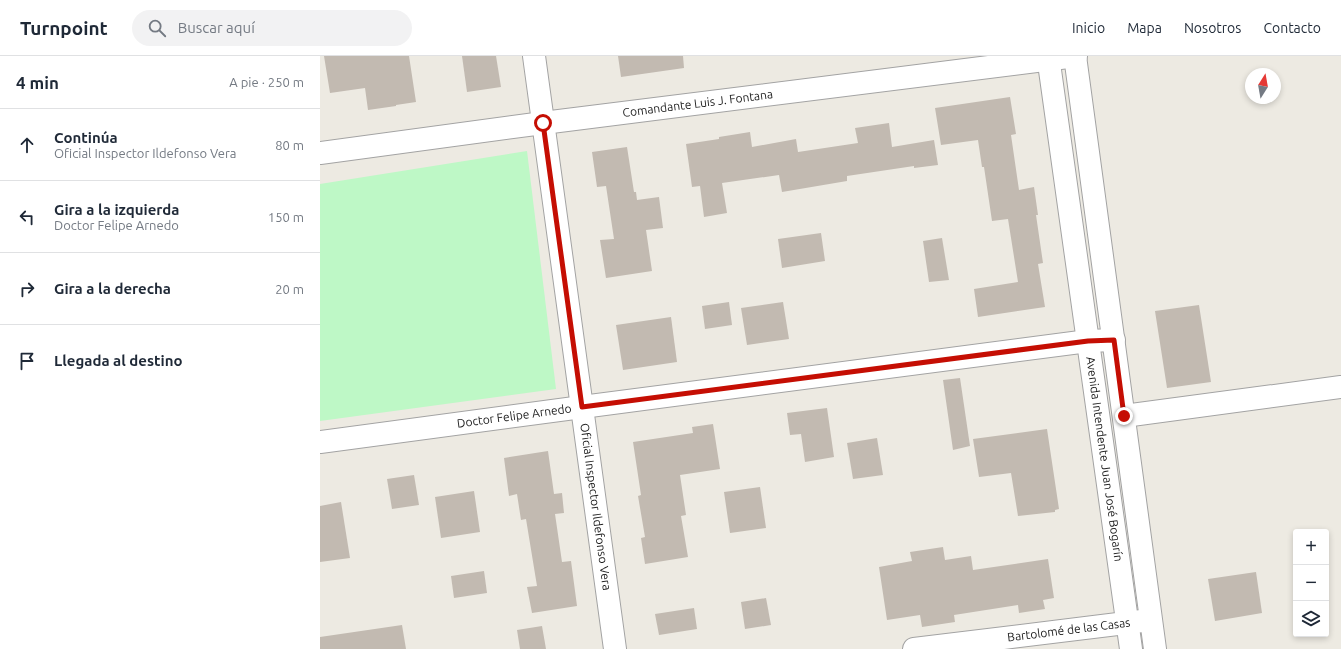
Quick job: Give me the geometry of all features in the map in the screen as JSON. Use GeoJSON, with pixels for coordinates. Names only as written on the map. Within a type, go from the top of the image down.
{"type":"FeatureCollection","features":[{"type":"Feature","properties":{"kind":"street","name":"Oficial Inspector Ildefonso Vera"},"geometry":{"type":"LineString","coordinates":[[534,56],[615,649]]}},
{"type":"Feature","properties":{"kind":"street","name":"Comandante Luis J. Fontana"},"geometry":{"type":"LineString","coordinates":[[320,153],[1048,58],[1076,56]]}},
{"type":"Feature","properties":{"kind":"street","name":"Avenida Intendente Juan José Bogarín"},"geometry":{"type":"LineString","coordinates":[[1076,56],[1155,649]]}},
{"type":"Feature","properties":{"kind":"street","name":"Avenida Intendente Juan José Bogarín"},"geometry":{"type":"LineString","coordinates":[[1048,58],[1131,649]]}},
{"type":"Feature","properties":{"kind":"street","name":"Doctor Felipe Arnedo"},"geometry":{"type":"LineString","coordinates":[[320,442],[1088,341],[1114,340]]}},
{"type":"Feature","properties":{"kind":"street"},"geometry":{"type":"LineString","coordinates":[[1124,416],[1341,387]]}},
{"type":"Feature","properties":{"kind":"street","name":"Bartolomé de las Casas"},"geometry":{"type":"LineString","coordinates":[[914,649],[1152,620]]}},
{"type":"Feature","properties":{"kind":"green space"},"geometry":{"type":"Polygon","coordinates":[[[527,151],[556,389],[320,421],[320,184],[527,151]]]}},
{"type":"Feature","properties":{"kind":"building"},"geometry":{"type":"Polygon","coordinates":[[[324,56],[409,56],[416,102],[368,110],[365,88],[330,93],[324,56]]]}},
{"type":"Feature","properties":{"kind":"building"},"geometry":{"type":"Polygon","coordinates":[[[462,56],[496,56],[501,87],[467,92],[462,56]]]}},
{"type":"Feature","properties":{"kind":"building"},"geometry":{"type":"Polygon","coordinates":[[[618,56],[683,56],[684,68],[621,77],[618,56]]]}},
{"type":"Feature","properties":{"kind":"building"},"geometry":{"type":"Polygon","coordinates":[[[1010,97],[1016,134],[1011,135],[1019,190],[1034,187],[1038,215],[1036,215],[1043,263],[1038,264],[1045,307],[978,317],[974,289],[1018,282],[1008,219],[992,221],[984,167],[982,167],[978,140],[941,145],[935,108],[1010,97]]]}},
{"type":"Feature","properties":{"kind":"building"},"geometry":{"type":"Polygon","coordinates":[[[889,123],[892,147],[934,140],[938,165],[914,168],[914,166],[847,176],[847,181],[782,192],[779,175],[722,183],[727,213],[704,217],[700,186],[692,187],[686,144],[750,132],[752,147],[796,139],[798,152],[858,143],[855,128],[889,123]]]}},
{"type":"Feature","properties":{"kind":"building"},"geometry":{"type":"Polygon","coordinates":[[[627,147],[634,192],[636,192],[637,200],[659,197],[663,228],[646,230],[652,271],[606,278],[600,240],[614,239],[606,186],[597,187],[592,152],[627,147]]]}},
{"type":"Feature","properties":{"kind":"building"},"geometry":{"type":"Polygon","coordinates":[[[821,233],[825,261],[782,268],[778,239],[821,233]]]}},
{"type":"Feature","properties":{"kind":"building"},"geometry":{"type":"Polygon","coordinates":[[[942,238],[949,280],[929,282],[923,241],[942,238]]]}},
{"type":"Feature","properties":{"kind":"building"},"geometry":{"type":"Polygon","coordinates":[[[729,302],[732,325],[705,329],[702,306],[729,302]]]}},
{"type":"Feature","properties":{"kind":"building"},"geometry":{"type":"Polygon","coordinates":[[[783,302],[789,339],[747,345],[741,308],[783,302]]]}},
{"type":"Feature","properties":{"kind":"building"},"geometry":{"type":"Polygon","coordinates":[[[1199,305],[1211,382],[1167,388],[1155,311],[1199,305]]]}},
{"type":"Feature","properties":{"kind":"building"},"geometry":{"type":"Polygon","coordinates":[[[671,317],[677,362],[623,370],[616,325],[671,317]]]}},
{"type":"Feature","properties":{"kind":"building"},"geometry":{"type":"Polygon","coordinates":[[[960,378],[970,446],[953,450],[943,380],[960,378]]]}},
{"type":"Feature","properties":{"kind":"building"},"geometry":{"type":"Polygon","coordinates":[[[827,408],[834,457],[805,462],[801,434],[790,435],[787,413],[827,408]]]}},
{"type":"Feature","properties":{"kind":"building"},"geometry":{"type":"Polygon","coordinates":[[[713,424],[720,469],[680,475],[686,515],[681,516],[688,557],[645,564],[641,538],[645,537],[638,496],[641,495],[633,442],[693,433],[692,427],[713,424]]]}},
{"type":"Feature","properties":{"kind":"building"},"geometry":{"type":"Polygon","coordinates":[[[1047,429],[1059,509],[1055,510],[1055,512],[1018,516],[1011,473],[979,477],[973,439],[1047,429]]]}},
{"type":"Feature","properties":{"kind":"building"},"geometry":{"type":"Polygon","coordinates":[[[877,438],[883,475],[853,479],[847,443],[877,438]]]}},
{"type":"Feature","properties":{"kind":"building"},"geometry":{"type":"Polygon","coordinates":[[[548,451],[554,494],[562,493],[564,513],[555,514],[562,562],[571,561],[577,606],[532,613],[527,587],[537,586],[526,519],[521,520],[517,494],[509,496],[504,458],[548,451]]]}},
{"type":"Feature","properties":{"kind":"building"},"geometry":{"type":"Polygon","coordinates":[[[414,475],[419,505],[392,509],[387,479],[414,475]]]}},
{"type":"Feature","properties":{"kind":"building"},"geometry":{"type":"Polygon","coordinates":[[[760,487],[766,528],[730,533],[724,492],[760,487]]]}},
{"type":"Feature","properties":{"kind":"building"},"geometry":{"type":"Polygon","coordinates":[[[474,491],[480,532],[441,538],[435,497],[474,491]]]}},
{"type":"Feature","properties":{"kind":"building"},"geometry":{"type":"Polygon","coordinates":[[[341,502],[350,558],[320,562],[320,506],[341,502]]]}},
{"type":"Feature","properties":{"kind":"building"},"geometry":{"type":"Polygon","coordinates":[[[943,547],[945,560],[971,556],[973,570],[1048,559],[1054,598],[1043,600],[1045,609],[1019,613],[1018,605],[954,615],[955,622],[922,627],[920,615],[887,620],[879,567],[912,561],[910,552],[943,547]]]}},
{"type":"Feature","properties":{"kind":"building"},"geometry":{"type":"Polygon","coordinates":[[[484,571],[487,593],[454,598],[451,576],[484,571]]]}},
{"type":"Feature","properties":{"kind":"building"},"geometry":{"type":"Polygon","coordinates":[[[1256,572],[1262,613],[1215,621],[1208,579],[1256,572]]]}},
{"type":"Feature","properties":{"kind":"building"},"geometry":{"type":"Polygon","coordinates":[[[766,598],[771,625],[745,629],[741,602],[766,598]]]}},
{"type":"Feature","properties":{"kind":"building"},"geometry":{"type":"Polygon","coordinates":[[[694,608],[697,629],[659,635],[655,614],[694,608]]]}},
{"type":"Feature","properties":{"kind":"building"},"geometry":{"type":"Polygon","coordinates":[[[402,625],[406,649],[320,649],[320,637],[402,625]]]}},
{"type":"Feature","properties":{"kind":"building"},"geometry":{"type":"Polygon","coordinates":[[[542,626],[546,649],[520,649],[517,630],[542,626]]]}},
{"type":"Feature","properties":{"kind":"route"},"geometry":{"type":"LineString","coordinates":[[543,123],[582,407],[1088,341],[1114,340],[1124,416]]}}]}
